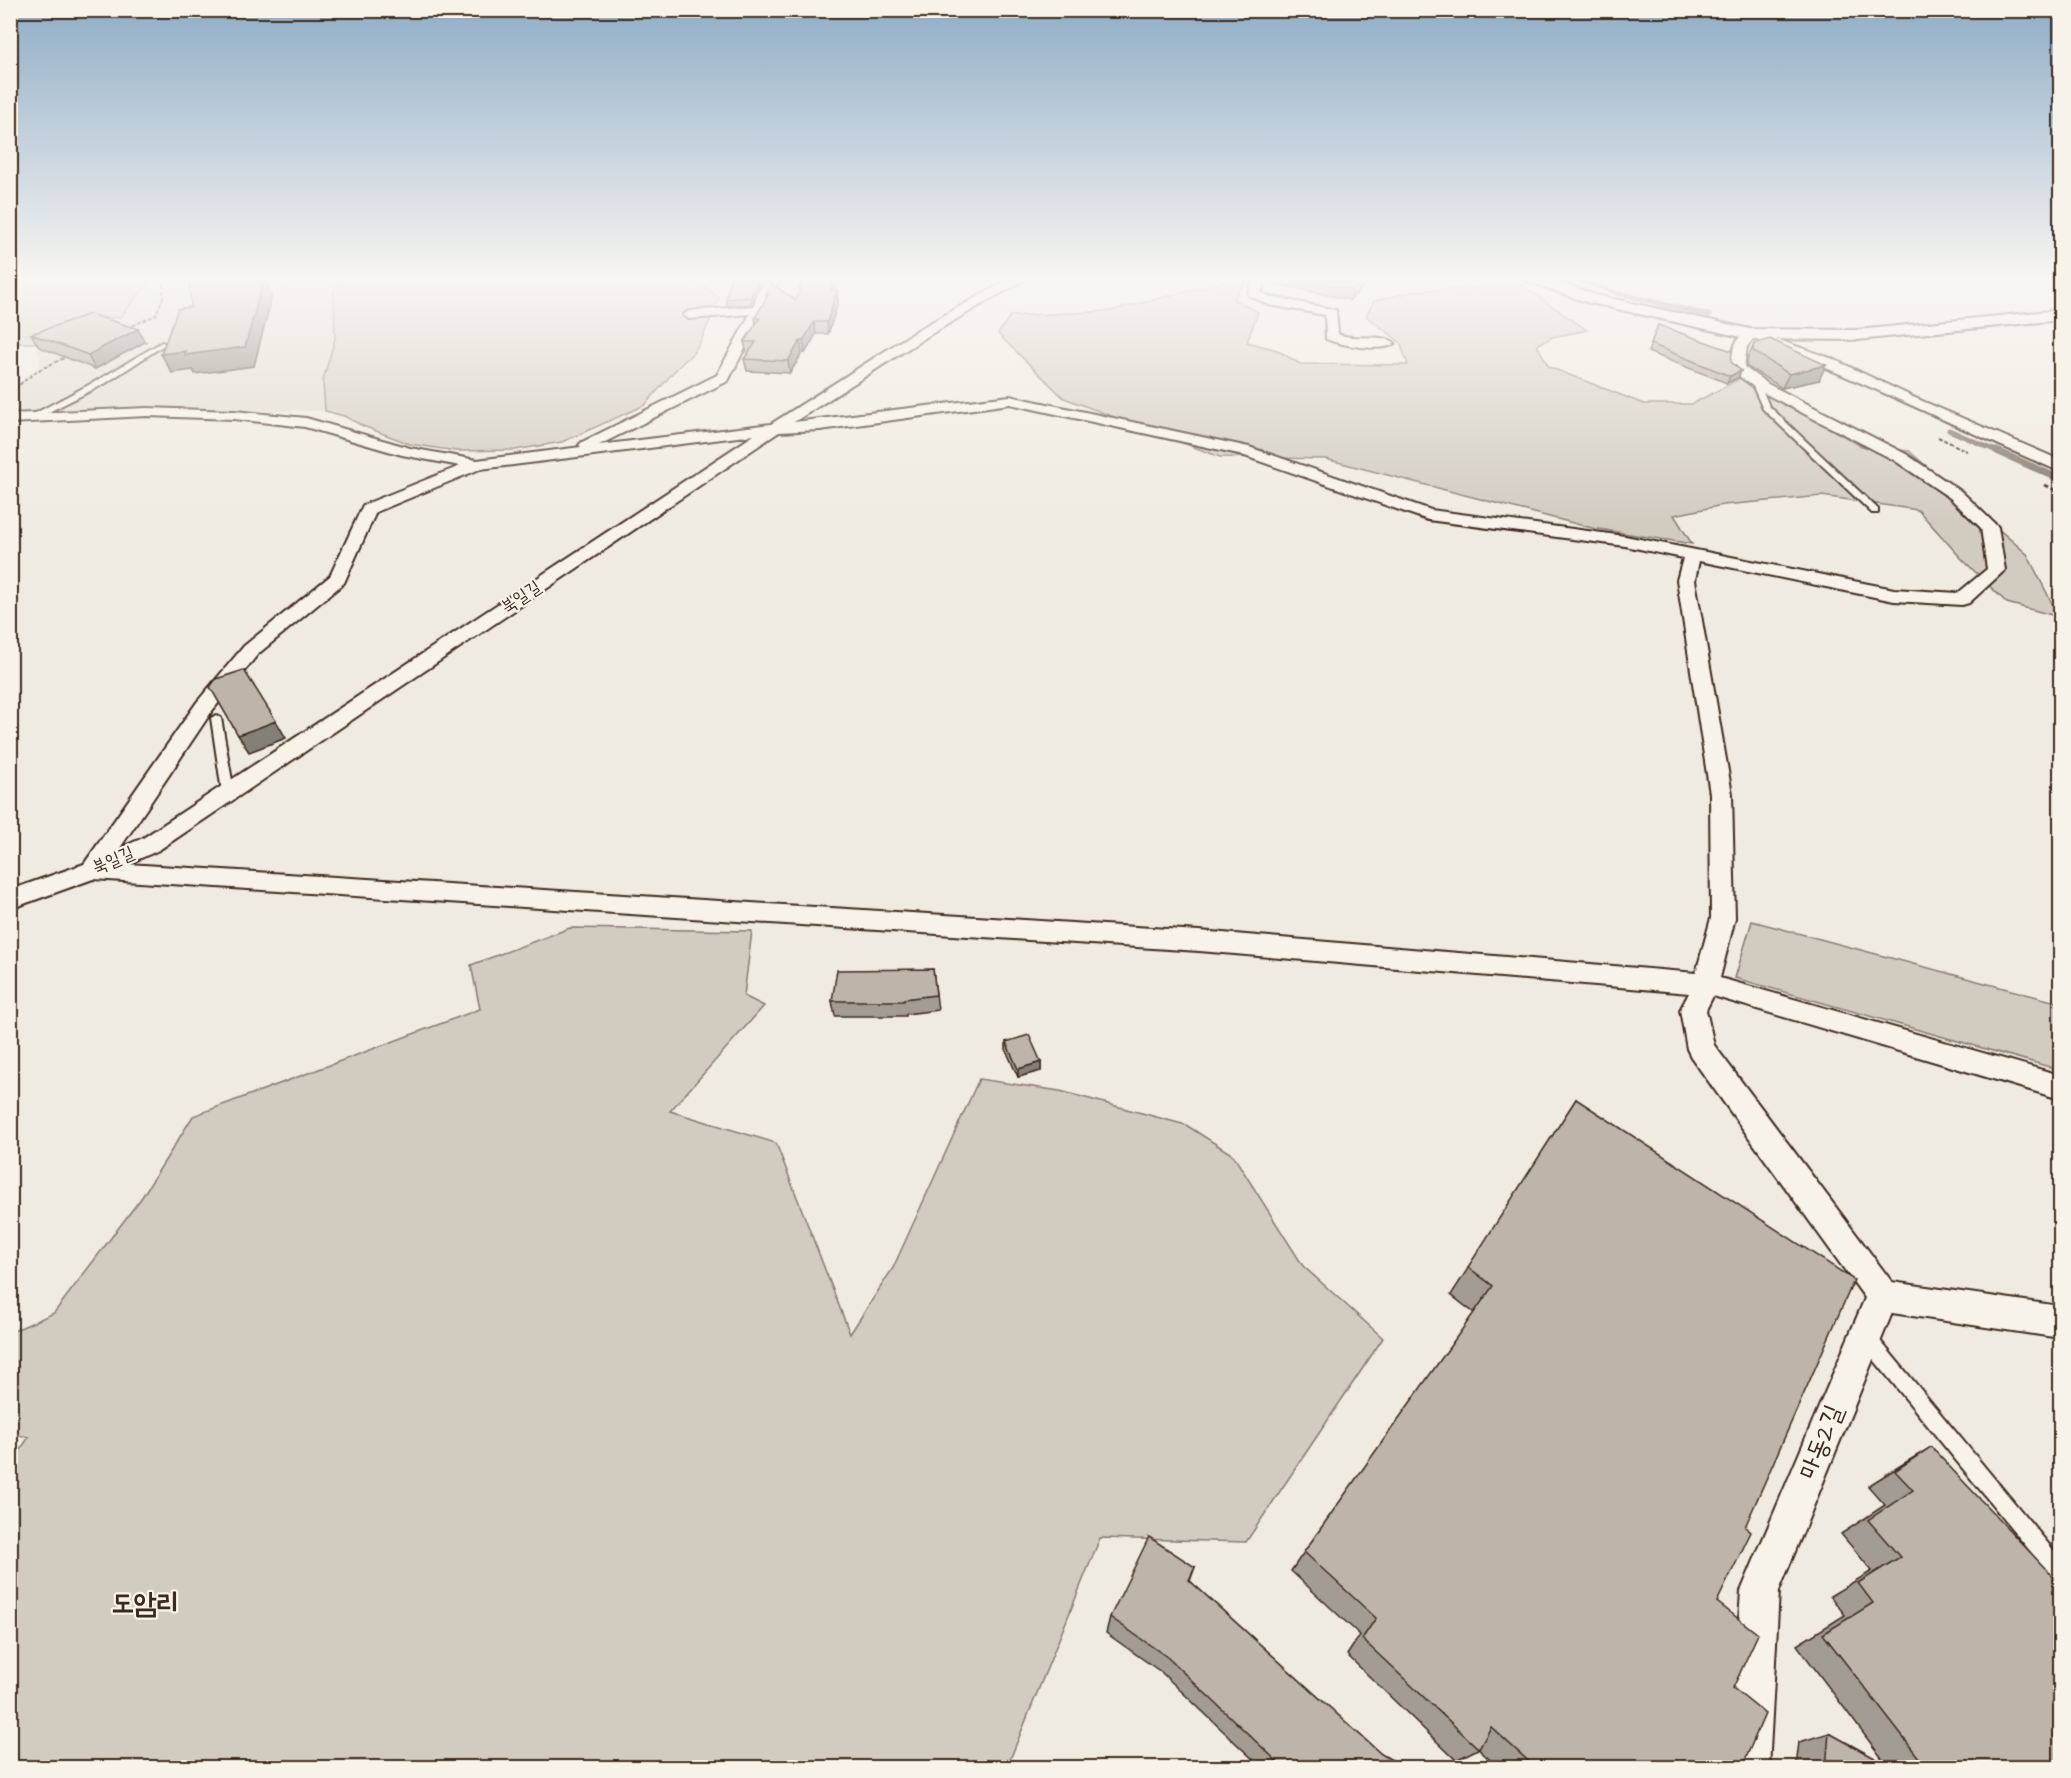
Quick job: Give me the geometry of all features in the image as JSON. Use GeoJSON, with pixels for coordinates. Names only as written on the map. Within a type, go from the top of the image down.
{"type":"FeatureCollection","features":[{"type":"Feature","properties":{"kind":"street"},"geometry":{"type":"LineString","coordinates":[[572,453],[723,378],[732,360]]}},
{"type":"Feature","properties":{"kind":"street","name":"북일길"},"geometry":{"type":"LineString","coordinates":[[10,900],[92,870],[151,843],[775,428],[882,360]]}},
{"type":"Feature","properties":{"kind":"street"},"geometry":{"type":"LineString","coordinates":[[92,870],[204,707],[251,650],[338,579],[369,509],[477,465],[775,428],[820,425],[1010,400],[1243,450],[1428,515],[1625,541],[1894,595],[1962,599],[1996,570],[1989,527],[1956,495],[1900,457],[1763,387],[1737,368],[1738,360]]}},
{"type":"Feature","properties":{"kind":"street"},"geometry":{"type":"LineString","coordinates":[[1822,360],[1908,400],[2061,466]]}},
{"type":"Feature","properties":{"kind":"street"},"geometry":{"type":"LineString","coordinates":[[10,419],[147,412],[234,415],[306,423],[408,452],[477,465]]}},
{"type":"Feature","properties":{"kind":"street"},"geometry":{"type":"LineString","coordinates":[[1692,555],[1686,580],[1721,794],[1723,918],[1706,984],[1693,1010],[1701,1049],[1883,1296],[2061,1322]]}},
{"type":"Feature","properties":{"kind":"street"},"geometry":{"type":"LineString","coordinates":[[92,870],[1199,941],[1706,984],[2061,1087]]}},
{"type":"Feature","properties":{"kind":"street","name":"마동2길"},"geometry":{"type":"LineString","coordinates":[[1749,1767],[1760,1591],[1865,1334],[1883,1296]]}},
{"type":"Feature","properties":{"kind":"lane"},"geometry":{"type":"LineString","coordinates":[[30,418],[103,381],[137,360]]}},
{"type":"Feature","properties":{"kind":"lane"},"geometry":{"type":"LineString","coordinates":[[1754,380],[1766,407],[1875,511]]}},
{"type":"Feature","properties":{"kind":"lane"},"geometry":{"type":"LineString","coordinates":[[216,718],[228,792]]}},
{"type":"Feature","properties":{"kind":"lane"},"geometry":{"type":"LineString","coordinates":[[1865,1334],[2061,1572]]}},
{"type":"Feature","properties":{"kind":"path"},"geometry":{"type":"LineString","coordinates":[[10,392],[37,371],[60,360]]}},
{"type":"Feature","properties":{"kind":"shaded area"},"geometry":{"type":"Polygon","coordinates":[[[40,360],[329,360],[323,380],[325,411],[67,409],[11,413],[11,389],[39,365],[40,360]]]}},
{"type":"Feature","properties":{"kind":"shaded area"},"geometry":{"type":"Polygon","coordinates":[[[329,360],[686,360],[645,405],[562,442],[515,450],[456,451],[410,444],[344,416],[325,411],[323,380],[329,360]]]}},
{"type":"Feature","properties":{"kind":"shaded area"},"geometry":{"type":"Polygon","coordinates":[[[1025,360],[1293,360],[1300,364],[1408,365],[1406,360],[1545,360],[1549,367],[1644,404],[1692,404],[1741,378],[1861,446],[1909,451],[2027,554],[2059,617],[2007,603],[1960,557],[1918,510],[1822,496],[1723,505],[1674,515],[1692,544],[1592,528],[1326,459],[1220,457],[1064,398],[1025,360]]]}},
{"type":"Feature","properties":{"kind":"shaded area"},"geometry":{"type":"Polygon","coordinates":[[[1752,921],[2060,1003],[2060,1070],[1735,978],[1752,921]]]}},
{"type":"Feature","properties":{"kind":"shaded area"},"geometry":{"type":"Polygon","coordinates":[[[570,928],[752,931],[744,996],[764,1006],[670,1111],[776,1143],[850,1334],[893,1268],[979,1079],[1060,1091],[1186,1125],[1233,1155],[1303,1266],[1383,1338],[1246,1542],[1100,1538],[1007,1767],[11,1767],[11,1463],[29,1437],[11,1434],[11,1332],[54,1313],[142,1197],[193,1116],[480,1009],[471,965],[570,928]]]}},
{"type":"Feature","properties":{"kind":"building"},"geometry":{"type":"Polygon","coordinates":[[[1690,360],[1731,360],[1741,371],[1730,376],[1690,360]]]}},
{"type":"Feature","properties":{"kind":"building"},"geometry":{"type":"Polygon","coordinates":[[[1767,360],[1815,360],[1826,365],[1789,374],[1767,360]]]}},
{"type":"Feature","properties":{"kind":"building"},"geometry":{"type":"Polygon","coordinates":[[[244,670],[276,721],[238,735],[210,687],[216,679],[244,670]]]}},
{"type":"Feature","properties":{"kind":"building"},"geometry":{"type":"Polygon","coordinates":[[[933,969],[936,995],[904,999],[904,1001],[832,1001],[837,970],[933,969]]]}},
{"type":"Feature","properties":{"kind":"building"},"geometry":{"type":"Polygon","coordinates":[[[1029,1035],[1041,1062],[1018,1069],[1006,1042],[1029,1035]]]}},
{"type":"Feature","properties":{"kind":"building"},"geometry":{"type":"Polygon","coordinates":[[[1576,1099],[1854,1280],[1745,1527],[1751,1532],[1717,1602],[1758,1634],[1733,1688],[1765,1714],[1742,1767],[1535,1767],[1491,1727],[1479,1749],[1362,1639],[1376,1618],[1304,1552],[1493,1286],[1468,1267],[1576,1099]]]}},
{"type":"Feature","properties":{"kind":"building"},"geometry":{"type":"Polygon","coordinates":[[[1931,1447],[2061,1585],[2061,1767],[1926,1767],[1823,1634],[1873,1603],[1858,1583],[1900,1557],[1868,1520],[1913,1490],[1895,1471],[1931,1447]]]}},
{"type":"Feature","properties":{"kind":"building"},"geometry":{"type":"Polygon","coordinates":[[[1149,1537],[1195,1567],[1189,1580],[1381,1754],[1404,1767],[1283,1767],[1167,1657],[1110,1617],[1149,1537]]]}},
{"type":"Feature","properties":{"kind":"building"},"geometry":{"type":"Polygon","coordinates":[[[1829,1733],[1891,1767],[1826,1767],[1829,1733]]]}},
{"type":"Feature","properties":{"kind":"waterway"},"geometry":{"type":"LineString","coordinates":[[1949,430],[2001,453]]}},
{"type":"Feature","properties":{"kind":"waterway"},"geometry":{"type":"LineString","coordinates":[[1997,451],[2060,479]]}},
{"type":"Feature","properties":{"kind":"district","name":"도암리"},"geometry":{"type":"Point","coordinates":[145,1603]}}]}
